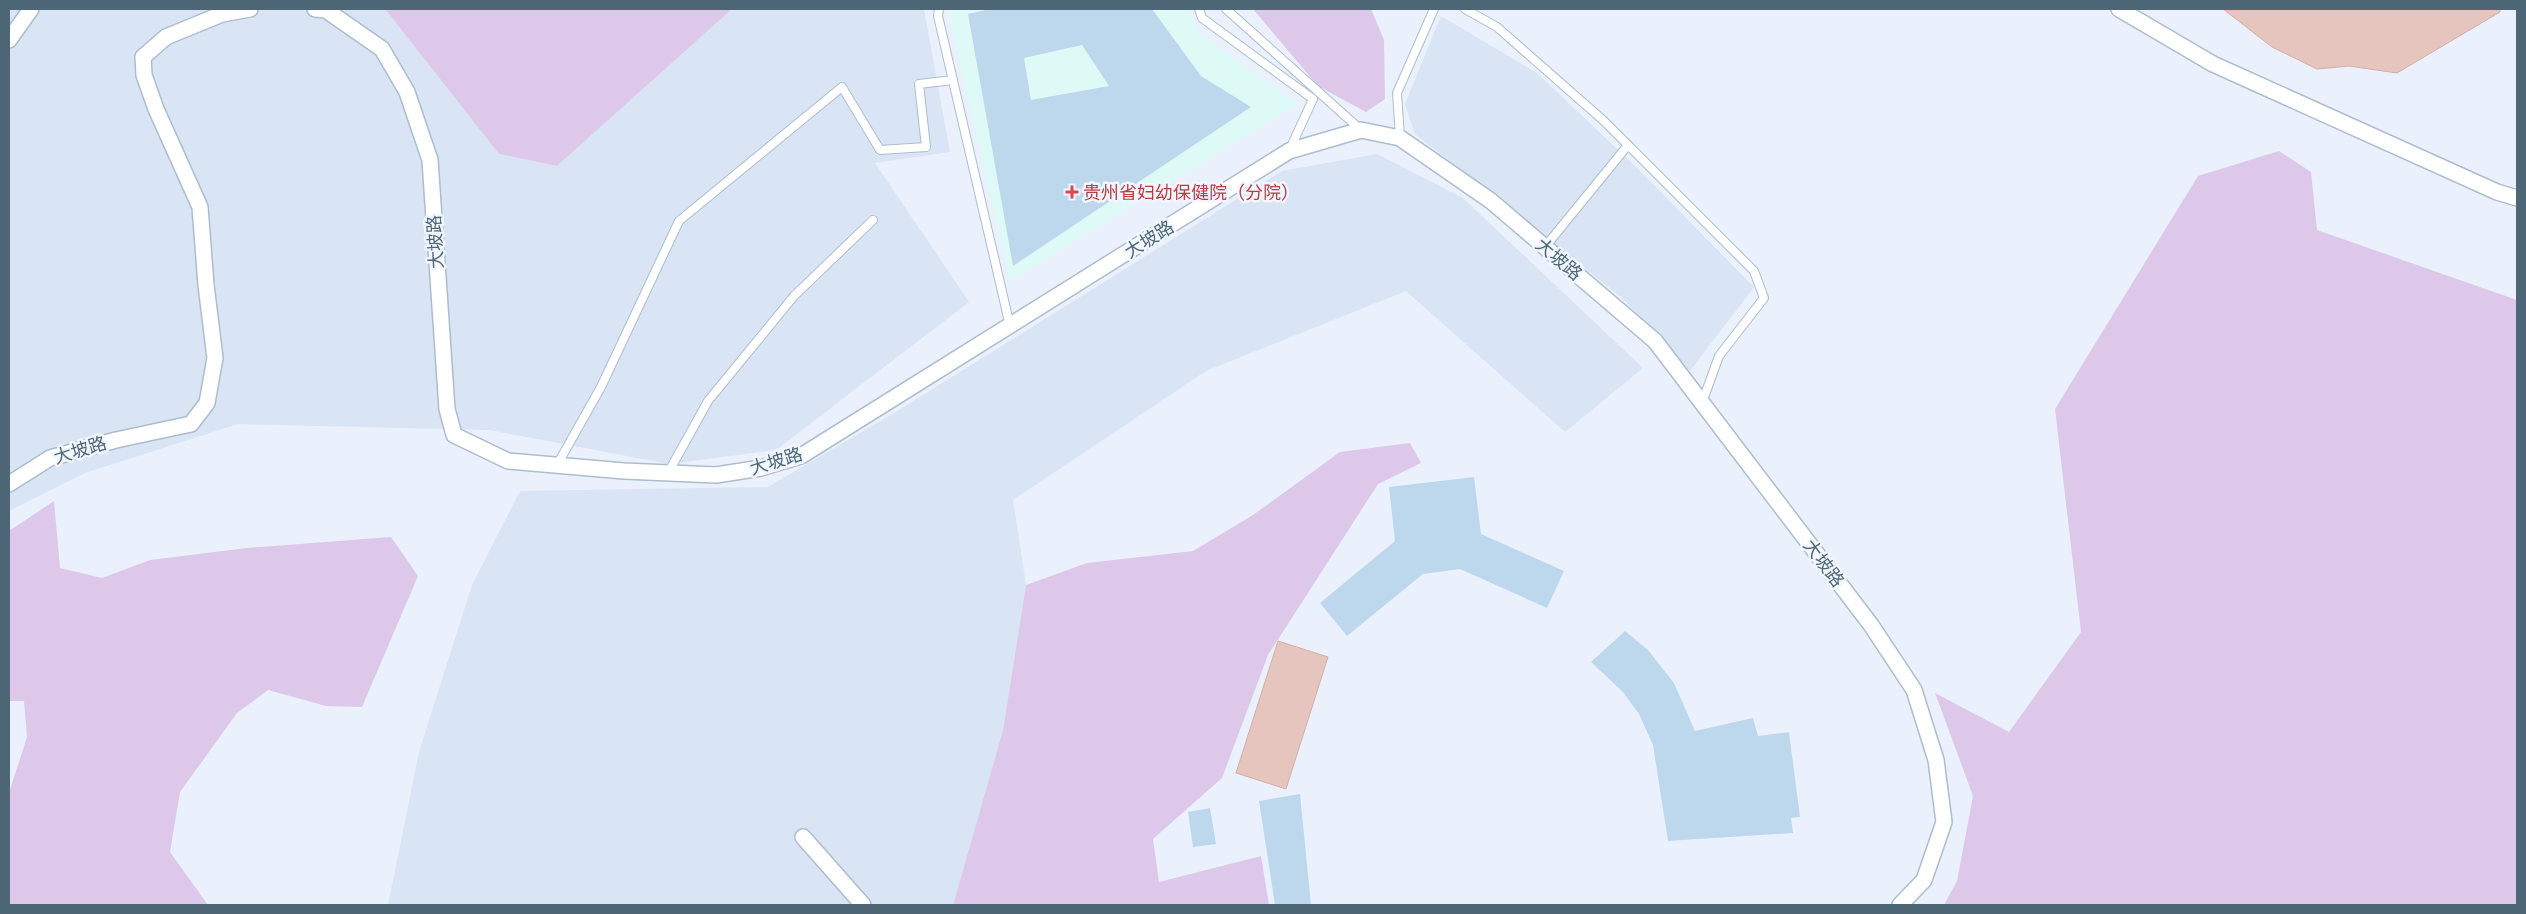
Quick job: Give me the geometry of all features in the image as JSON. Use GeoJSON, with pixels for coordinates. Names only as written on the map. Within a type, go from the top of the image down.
{"type":"FeatureCollection","features":[{"type":"Feature","properties":{"kind":"street"},"geometry":{"type":"LineString","coordinates":[[9,40],[31,9]]}},
{"type":"Feature","properties":{"kind":"street","name":"大坡路"},"geometry":{"type":"LineString","coordinates":[[9,484],[50,458],[116,440],[191,424],[207,403],[215,358],[206,284],[200,207],[156,109],[144,75],[143,57],[166,38],[222,14],[250,9]]}},
{"type":"Feature","properties":{"kind":"street","name":"大坡路"},"geometry":{"type":"LineString","coordinates":[[315,9],[326,10],[382,49],[407,92],[430,160],[442,354],[447,409],[454,435],[508,461],[716,475],[761,468],[801,456],[1289,151],[1361,130],[1400,138],[1491,201],[1655,341],[1871,625],[1914,690],[1936,760],[1944,822],[1924,880],[1900,905]]}},
{"type":"Feature","properties":{"kind":"street"},"geometry":{"type":"LineString","coordinates":[[2119,9],[2213,64],[2497,192],[2517,198]]}},
{"type":"Feature","properties":{"kind":"street"},"geometry":{"type":"LineString","coordinates":[[803,836],[863,905]]}},
{"type":"Feature","properties":{"kind":"lane"},"geometry":{"type":"LineString","coordinates":[[939,9],[938,16],[952,80],[1010,326]]}},
{"type":"Feature","properties":{"kind":"lane"},"geometry":{"type":"LineString","coordinates":[[1199,9],[1202,18],[1313,99],[1289,151]]}},
{"type":"Feature","properties":{"kind":"lane"},"geometry":{"type":"LineString","coordinates":[[1226,9],[1361,130]]}},
{"type":"Feature","properties":{"kind":"lane"},"geometry":{"type":"LineString","coordinates":[[1400,138],[1397,93],[1434,9]]}},
{"type":"Feature","properties":{"kind":"lane"},"geometry":{"type":"LineString","coordinates":[[1464,9],[1498,26],[1628,145],[1754,271],[1764,298],[1719,356],[1702,404]]}},
{"type":"Feature","properties":{"kind":"lane"},"geometry":{"type":"LineString","coordinates":[[557,465],[601,387],[679,221],[842,87],[880,150],[926,148],[918,84],[952,80]]}},
{"type":"Feature","properties":{"kind":"lane"},"geometry":{"type":"LineString","coordinates":[[1545,247],[1628,145]]}},
{"type":"Feature","properties":{"kind":"lane"},"geometry":{"type":"LineString","coordinates":[[668,473],[708,401],[794,296],[873,220]]}},
{"type":"Feature","properties":{"kind":"shaded area"},"geometry":{"type":"Polygon","coordinates":[[[9,9],[385,9],[499,154],[557,166],[732,9],[924,9],[950,152],[875,163],[969,302],[776,450],[669,464],[489,430],[238,424],[85,473],[9,511],[9,9]]]}},
{"type":"Feature","properties":{"kind":"shaded area"},"geometry":{"type":"Polygon","coordinates":[[[385,9],[732,9],[557,166],[499,154],[385,9]]]}},
{"type":"Feature","properties":{"kind":"shaded area","name":"贵州省妇幼保健院（分院）"},"geometry":{"type":"Polygon","coordinates":[[[957,9],[1190,9],[1198,33],[1298,104],[1010,281],[948,12],[957,9]]]}},
{"type":"Feature","properties":{"kind":"shaded area"},"geometry":{"type":"Polygon","coordinates":[[[1253,9],[1371,9],[1384,40],[1385,99],[1366,112],[1318,86],[1253,9]]]}},
{"type":"Feature","properties":{"kind":"shaded area"},"geometry":{"type":"Polygon","coordinates":[[[2223,9],[2500,9],[2500,12],[2397,73],[2349,66],[2317,69],[2272,47],[2223,9]]]}},
{"type":"Feature","properties":{"kind":"shaded area"},"geometry":{"type":"Polygon","coordinates":[[[1441,16],[1537,73],[1634,165],[1754,287],[1690,371],[1621,297],[1415,134],[1405,104],[1441,16]]]}},
{"type":"Feature","properties":{"kind":"shaded area"},"geometry":{"type":"Polygon","coordinates":[[[2279,151],[2311,172],[2317,230],[2517,300],[2517,905],[1944,905],[1957,881],[1973,796],[1935,693],[2009,732],[2081,632],[2055,409],[2198,176],[2279,151]]]}},
{"type":"Feature","properties":{"kind":"shaded area"},"geometry":{"type":"Polygon","coordinates":[[[1377,154],[1463,198],[1643,368],[1565,432],[1406,291],[1206,371],[1013,500],[1026,585],[1003,730],[953,905],[388,905],[419,752],[472,585],[520,491],[768,487],[894,413],[1282,171],[1377,154]]]}},
{"type":"Feature","properties":{"kind":"shaded area"},"geometry":{"type":"Polygon","coordinates":[[[1410,443],[1421,463],[1378,484],[1268,655],[1222,778],[1153,839],[1159,882],[1261,856],[1269,905],[953,905],[1003,730],[1026,585],[1087,563],[1193,551],[1253,515],[1340,452],[1410,443]]]}},
{"type":"Feature","properties":{"kind":"shaded area"},"geometry":{"type":"Polygon","coordinates":[[[54,501],[60,568],[102,578],[150,560],[247,548],[391,537],[418,576],[362,707],[326,706],[268,690],[237,713],[180,792],[170,852],[208,905],[9,905],[9,793],[27,737],[24,701],[9,701],[9,531],[54,501]]]}},
{"type":"Feature","properties":{"kind":"shaded area"},"geometry":{"type":"Polygon","coordinates":[[[1278,641],[1328,657],[1286,789],[1236,773],[1278,641]]]}},
{"type":"Feature","properties":{"kind":"building","name":"贵州省妇幼保健院（分院）"},"geometry":{"type":"Polygon","coordinates":[[[990,9],[1152,9],[1201,76],[1251,107],[1013,266],[968,14],[990,9]],[[1082,45],[1024,58],[1031,100],[1109,86],[1082,45]]]}},
{"type":"Feature","properties":{"kind":"building"},"geometry":{"type":"Polygon","coordinates":[[[1474,477],[1481,534],[1564,571],[1547,608],[1460,569],[1423,574],[1347,636],[1320,603],[1395,541],[1389,487],[1474,477]]]}},
{"type":"Feature","properties":{"kind":"building"},"geometry":{"type":"Polygon","coordinates":[[[1625,631],[1648,650],[1674,683],[1695,731],[1753,718],[1758,736],[1789,732],[1800,817],[1791,818],[1793,833],[1668,841],[1653,745],[1639,714],[1623,692],[1591,662],[1625,631]]]}},
{"type":"Feature","properties":{"kind":"building"},"geometry":{"type":"Polygon","coordinates":[[[1300,794],[1311,905],[1275,905],[1259,801],[1300,794]]]}},
{"type":"Feature","properties":{"kind":"building"},"geometry":{"type":"Polygon","coordinates":[[[1210,808],[1216,844],[1193,847],[1188,812],[1210,808]]]}},
{"type":"Feature","properties":{"kind":"place","name":"贵州省妇幼保健院（分院）"},"geometry":{"type":"Point","coordinates":[1072,192]}}]}
